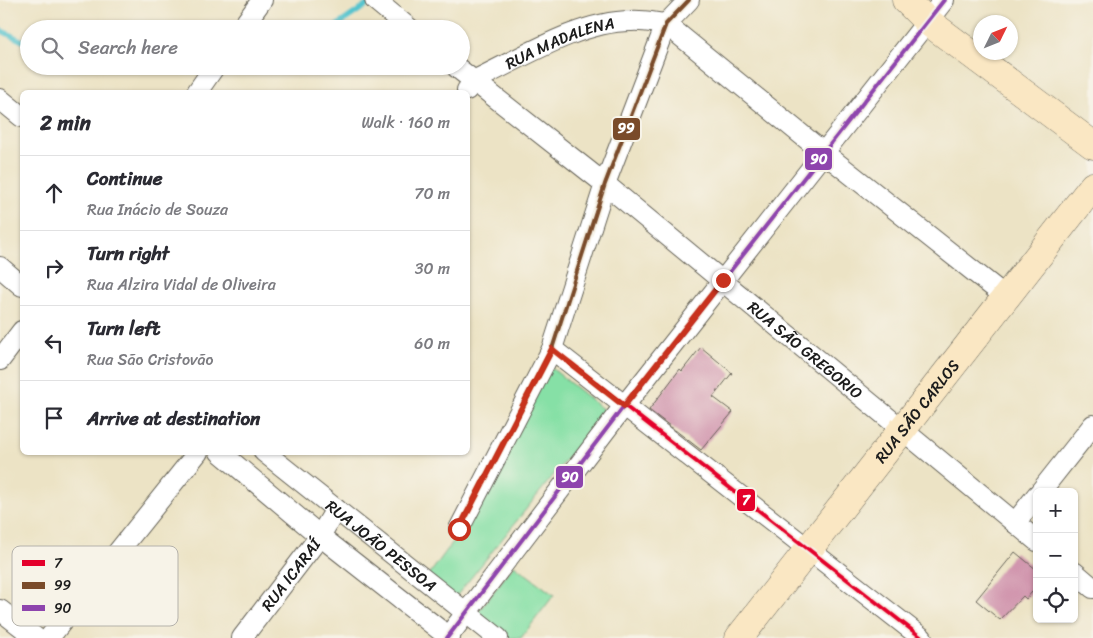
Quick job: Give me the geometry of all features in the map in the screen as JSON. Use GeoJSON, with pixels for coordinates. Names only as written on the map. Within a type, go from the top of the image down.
{"type":"FeatureCollection","features":[{"type":"Feature","properties":{"kind":"street"},"geometry":{"type":"LineString","coordinates":[[248,20],[262,0]]}},
{"type":"Feature","properties":{"kind":"street"},"geometry":{"type":"LineString","coordinates":[[459,529],[552,349],[605,184],[666,24],[689,0]]}},
{"type":"Feature","properties":{"kind":"street"},"geometry":{"type":"LineString","coordinates":[[906,0],[927,21],[1093,146]]}},
{"type":"Feature","properties":{"kind":"street"},"geometry":{"type":"LineString","coordinates":[[448,638],[465,612],[624,406],[944,0]]}},
{"type":"Feature","properties":{"kind":"street"},"geometry":{"type":"LineString","coordinates":[[380,4],[399,20]]}},
{"type":"Feature","properties":{"kind":"street","name":"RUA MADALENA"},"geometry":{"type":"LineString","coordinates":[[469,87],[562,38],[601,25],[630,20],[666,24]]}},
{"type":"Feature","properties":{"kind":"street"},"geometry":{"type":"LineString","coordinates":[[666,24],[824,154],[1006,297]]}},
{"type":"Feature","properties":{"kind":"street","name":"RUA SÃO GREGORIO"},"geometry":{"type":"LineString","coordinates":[[461,75],[469,87],[605,184],[1033,538]]}},
{"type":"Feature","properties":{"kind":"street"},"geometry":{"type":"LineString","coordinates":[[0,98],[20,114]]}},
{"type":"Feature","properties":{"kind":"street","name":"RUA SÃO CARLOS"},"geometry":{"type":"LineString","coordinates":[[739,638],[1093,186]]}},
{"type":"Feature","properties":{"kind":"street"},"geometry":{"type":"LineString","coordinates":[[0,267],[20,284]]}},
{"type":"Feature","properties":{"kind":"street"},"geometry":{"type":"LineString","coordinates":[[0,360],[20,335]]}},
{"type":"Feature","properties":{"kind":"street"},"geometry":{"type":"LineString","coordinates":[[552,349],[922,638]]}},
{"type":"Feature","properties":{"kind":"street"},"geometry":{"type":"LineString","coordinates":[[1043,488],[1093,425]]}},
{"type":"Feature","properties":{"kind":"street"},"geometry":{"type":"LineString","coordinates":[[123,546],[196,455]]}},
{"type":"Feature","properties":{"kind":"street","name":"RUA JOÃO PESSOA"},"geometry":{"type":"LineString","coordinates":[[224,455],[320,536],[448,638]]}},
{"type":"Feature","properties":{"kind":"street","name":"RUA JOÃO PESSOA"},"geometry":{"type":"LineString","coordinates":[[268,455],[498,638]]}},
{"type":"Feature","properties":{"kind":"street"},"geometry":{"type":"LineString","coordinates":[[1015,523],[1033,500]]}},
{"type":"Feature","properties":{"kind":"street","name":"RUA ICARAÍ"},"geometry":{"type":"LineString","coordinates":[[242,638],[320,536],[336,509]]}},
{"type":"Feature","properties":{"kind":"street"},"geometry":{"type":"LineString","coordinates":[[1078,575],[1093,588]]}},
{"type":"Feature","properties":{"kind":"street"},"geometry":{"type":"LineString","coordinates":[[0,610],[12,619]]}},
{"type":"Feature","properties":{"kind":"street"},"geometry":{"type":"LineString","coordinates":[[21,626],[36,638]]}},
{"type":"Feature","properties":{"kind":"street"},"geometry":{"type":"LineString","coordinates":[[49,638],[59,626]]}},
{"type":"Feature","properties":{"kind":"green space"},"geometry":{"type":"Polygon","coordinates":[[[549,366],[605,411],[454,599],[428,576],[461,531],[549,366]]]}},
{"type":"Feature","properties":{"kind":"green space"},"geometry":{"type":"Polygon","coordinates":[[[514,565],[554,595],[521,638],[506,638],[476,615],[514,565]]]}},
{"type":"Feature","properties":{"kind":"building"},"geometry":{"type":"Polygon","coordinates":[[[701,347],[732,373],[713,397],[733,412],[701,450],[649,410],[680,369],[682,371],[701,347]]]}},
{"type":"Feature","properties":{"kind":"building"},"geometry":{"type":"Polygon","coordinates":[[[1015,552],[1033,567],[1033,591],[1026,599],[1023,596],[1000,620],[976,600],[1015,552]]]}},
{"type":"Feature","properties":{"kind":"waterway"},"geometry":{"type":"LineString","coordinates":[[345,20],[371,2]]}},
{"type":"Feature","properties":{"kind":"waterway"},"geometry":{"type":"LineString","coordinates":[[0,30],[20,40]]}},
{"type":"Feature","properties":{"kind":"transit line","name":"99"},"geometry":{"type":"LineString","coordinates":[[459,529],[552,349],[605,184],[666,24],[689,0]]}},
{"type":"Feature","properties":{"kind":"transit line","name":"90"},"geometry":{"type":"LineString","coordinates":[[447,638],[624,406],[944,0]]}},
{"type":"Feature","properties":{"kind":"transit line","name":"7"},"geometry":{"type":"LineString","coordinates":[[570,363],[922,638]]}},
{"type":"Feature","properties":{"kind":"route"},"geometry":{"type":"LineString","coordinates":[[459,529],[552,349],[624,406],[723,280]]}}]}
